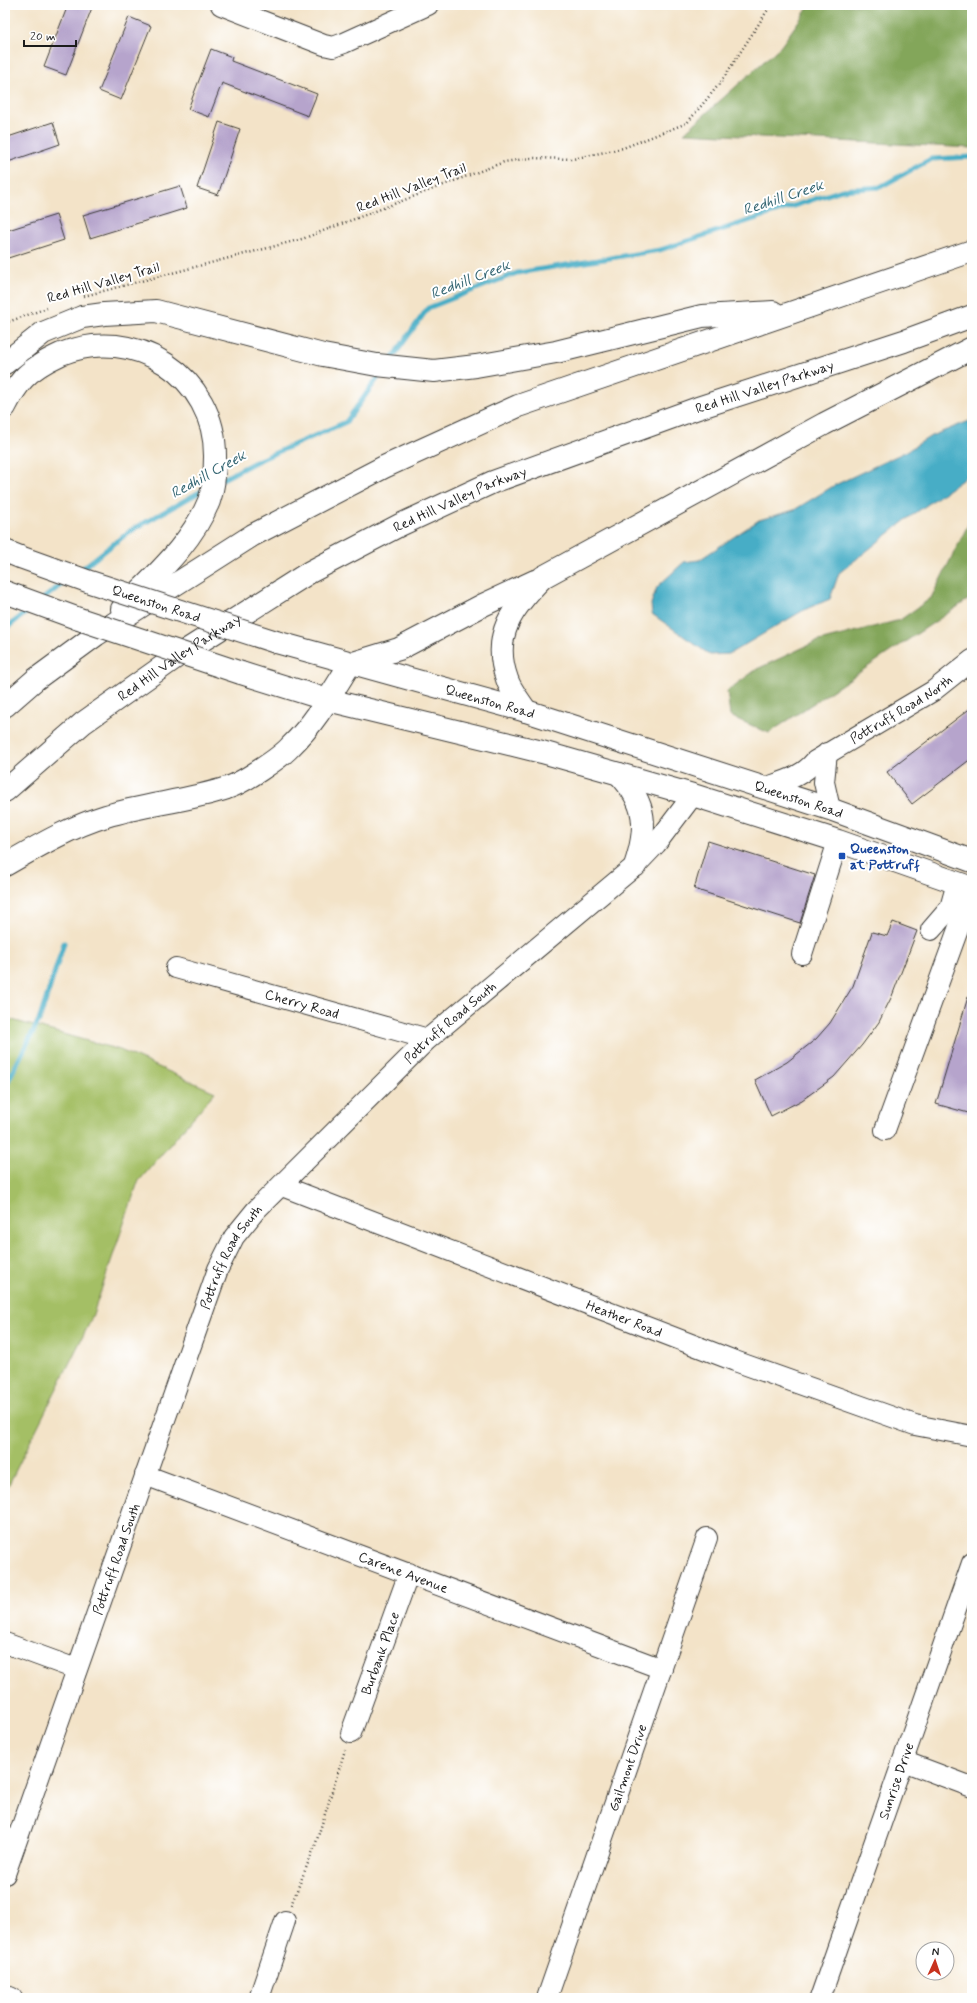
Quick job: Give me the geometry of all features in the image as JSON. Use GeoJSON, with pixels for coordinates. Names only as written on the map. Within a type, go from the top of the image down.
{"type":"FeatureCollection","features":[{"type":"Feature","properties":{"kind":"main road"},"geometry":{"type":"LineString","coordinates":[[5,706],[36,679],[96,635],[253,535],[384,467],[518,406],[972,251]]}},
{"type":"Feature","properties":{"kind":"main road"},"geometry":{"type":"LineString","coordinates":[[5,363],[43,333],[82,317],[156,311],[323,355],[378,365],[434,371],[476,366],[556,352],[702,316],[801,310]]}},
{"type":"Feature","properties":{"kind":"main road","name":"Red Hill Valley Parkway"},"geometry":{"type":"LineString","coordinates":[[5,791],[83,723],[179,655],[310,572],[400,525],[500,480],[698,408],[904,341],[972,316]]}},
{"type":"Feature","properties":{"kind":"main road"},"geometry":{"type":"LineString","coordinates":[[5,407],[24,378],[50,359],[78,347],[123,347],[143,353],[164,362],[194,387],[205,409],[215,441],[215,477],[209,500],[201,517],[186,544],[96,635]]}},
{"type":"Feature","properties":{"kind":"main road"},"geometry":{"type":"LineString","coordinates":[[5,865],[64,832],[105,816],[137,807],[228,788],[268,764],[290,748],[313,723],[350,664],[399,650],[482,605],[543,577],[824,424],[972,348]]}},
{"type":"Feature","properties":{"kind":"main road","name":"Queenston Road"},"geometry":{"type":"LineString","coordinates":[[12,554],[90,582],[276,642],[350,664],[526,711],[830,809],[972,861]]}},
{"type":"Feature","properties":{"kind":"main road"},"geometry":{"type":"LineString","coordinates":[[526,711],[507,681],[503,665],[502,645],[505,627],[512,614],[523,597],[543,577]]}},
{"type":"Feature","properties":{"kind":"main road","name":"Queenston Road"},"geometry":{"type":"LineString","coordinates":[[5,592],[79,619],[241,673],[328,700],[542,752],[693,795],[838,840],[967,887]]}},
{"type":"Feature","properties":{"kind":"main road"},"geometry":{"type":"LineString","coordinates":[[619,774],[633,788],[640,802],[642,812],[642,838],[635,866]]}},
{"type":"Feature","properties":{"kind":"street"},"geometry":{"type":"LineString","coordinates":[[221,5],[324,45],[333,47],[344,44],[428,5]]}},
{"type":"Feature","properties":{"kind":"street","name":"Pottruff Road North"},"geometry":{"type":"LineString","coordinates":[[764,788],[793,778],[807,770],[815,761],[933,691],[972,660]]}},
{"type":"Feature","properties":{"kind":"street"},"geometry":{"type":"LineString","coordinates":[[827,754],[824,782],[830,809]]}},
{"type":"Feature","properties":{"kind":"street","name":"Pottruff Road South"},"geometry":{"type":"LineString","coordinates":[[5,1874],[218,1269],[234,1237],[256,1210],[282,1186],[428,1039],[635,866],[656,844],[693,795]]}},
{"type":"Feature","properties":{"kind":"street"},"geometry":{"type":"LineString","coordinates":[[802,954],[838,840]]}},
{"type":"Feature","properties":{"kind":"street"},"geometry":{"type":"LineString","coordinates":[[931,930],[967,887]]}},
{"type":"Feature","properties":{"kind":"street"},"geometry":{"type":"LineString","coordinates":[[885,1130],[967,887]]}},
{"type":"Feature","properties":{"kind":"street","name":"Cherry Road"},"geometry":{"type":"LineString","coordinates":[[176,968],[428,1039]]}},
{"type":"Feature","properties":{"kind":"street","name":"Heather Road"},"geometry":{"type":"LineString","coordinates":[[282,1186],[735,1361],[915,1425],[972,1436]]}},
{"type":"Feature","properties":{"kind":"street","name":"Carene Avenue"},"geometry":{"type":"LineString","coordinates":[[145,1475],[662,1669]]}},
{"type":"Feature","properties":{"kind":"street","name":"Gailmont Drive"},"geometry":{"type":"LineString","coordinates":[[548,1998],[707,1538]]}},
{"type":"Feature","properties":{"kind":"street","name":"Sunrise Drive"},"geometry":{"type":"LineString","coordinates":[[820,1998],[971,1569]]}},
{"type":"Feature","properties":{"kind":"street","name":"Burbank Place"},"geometry":{"type":"LineString","coordinates":[[351,1733],[409,1573]]}},
{"type":"Feature","properties":{"kind":"street"},"geometry":{"type":"LineString","coordinates":[[5,1643],[76,1669]]}},
{"type":"Feature","properties":{"kind":"street"},"geometry":{"type":"LineString","coordinates":[[903,1761],[972,1787]]}},
{"type":"Feature","properties":{"kind":"street"},"geometry":{"type":"LineString","coordinates":[[260,1998],[285,1921]]}},
{"type":"Feature","properties":{"kind":"street"},"geometry":{"type":"LineString","coordinates":[[5,1995],[12,1998]]}},
{"type":"Feature","properties":{"kind":"path","name":"Red Hill Valley Trail"},"geometry":{"type":"LineString","coordinates":[[83,296],[302,239],[504,162],[531,158],[573,159],[623,148],[687,123],[721,82],[771,5]]}},
{"type":"Feature","properties":{"kind":"path","name":"Red Hill Valley Trail"},"geometry":{"type":"LineString","coordinates":[[5,323],[54,306]]}},
{"type":"Feature","properties":{"kind":"path"},"geometry":{"type":"LineString","coordinates":[[285,1921],[315,1846],[351,1733]]}},
{"type":"Feature","properties":{"kind":"green space"},"geometry":{"type":"Polygon","coordinates":[[[810,5],[972,5],[972,148],[684,133],[781,46],[810,5]]]}},
{"type":"Feature","properties":{"kind":"green space"},"geometry":{"type":"Polygon","coordinates":[[[972,517],[972,597],[769,733],[730,716],[727,691],[757,669],[815,642],[900,620],[931,598],[972,517]]]}},
{"type":"Feature","properties":{"kind":"green space"},"geometry":{"type":"Polygon","coordinates":[[[5,1018],[120,1050],[215,1092],[138,1182],[91,1320],[5,1492],[5,1018]]]}},
{"type":"Feature","properties":{"kind":"water"},"geometry":{"type":"Polygon","coordinates":[[[972,420],[972,471],[962,480],[907,519],[839,573],[830,599],[804,610],[729,654],[710,655],[652,614],[651,604],[657,587],[684,562],[699,560],[759,520],[794,510],[835,485],[907,451],[931,436],[972,420]]]}},
{"type":"Feature","properties":{"kind":"building"},"geometry":{"type":"Polygon","coordinates":[[[68,5],[93,5],[66,75],[44,67],[68,5]]]}},
{"type":"Feature","properties":{"kind":"building"},"geometry":{"type":"Polygon","coordinates":[[[129,17],[151,26],[121,100],[99,91],[129,17]]]}},
{"type":"Feature","properties":{"kind":"building"},"geometry":{"type":"Polygon","coordinates":[[[211,49],[232,57],[231,61],[317,94],[308,116],[222,83],[209,117],[188,109],[211,49]]]}},
{"type":"Feature","properties":{"kind":"building"},"geometry":{"type":"Polygon","coordinates":[[[53,122],[60,144],[5,163],[5,138],[53,122]]]}},
{"type":"Feature","properties":{"kind":"building"},"geometry":{"type":"Polygon","coordinates":[[[219,122],[240,129],[218,195],[197,188],[219,122]]]}},
{"type":"Feature","properties":{"kind":"building"},"geometry":{"type":"Polygon","coordinates":[[[180,186],[187,208],[90,238],[83,215],[180,186]]]}},
{"type":"Feature","properties":{"kind":"building"},"geometry":{"type":"Polygon","coordinates":[[[56,215],[64,240],[5,259],[5,231],[56,215]]]}},
{"type":"Feature","properties":{"kind":"building"},"geometry":{"type":"Polygon","coordinates":[[[972,707],[972,758],[912,804],[887,772],[972,707]]]}},
{"type":"Feature","properties":{"kind":"building"},"geometry":{"type":"Polygon","coordinates":[[[708,841],[815,875],[800,923],[694,889],[708,841]]]}},
{"type":"Feature","properties":{"kind":"building"},"geometry":{"type":"Polygon","coordinates":[[[893,922],[917,931],[892,996],[879,1022],[862,1045],[834,1077],[802,1100],[771,1116],[755,1080],[787,1062],[816,1039],[830,1023],[853,986],[872,932],[887,936],[893,922]]]}},
{"type":"Feature","properties":{"kind":"building"},"geometry":{"type":"Polygon","coordinates":[[[968,997],[972,997],[972,1114],[936,1104],[968,997]]]}},
{"type":"Feature","properties":{"kind":"waterway","name":"Redhill Creek"},"geometry":{"type":"LineString","coordinates":[[390,361],[428,308],[517,273],[660,250],[842,190],[880,187],[931,159],[972,157]]}},
{"type":"Feature","properties":{"kind":"waterway","name":"Redhill Creek"},"geometry":{"type":"LineString","coordinates":[[221,480],[257,461],[346,422],[382,372]]}},
{"type":"Feature","properties":{"kind":"waterway","name":"Redhill Creek"},"geometry":{"type":"LineString","coordinates":[[78,572],[130,531],[205,489]]}},
{"type":"Feature","properties":{"kind":"waterway","name":"Redhill Creek"},"geometry":{"type":"LineString","coordinates":[[43,599],[67,580]]}},
{"type":"Feature","properties":{"kind":"waterway","name":"Redhill Creek"},"geometry":{"type":"LineString","coordinates":[[5,629],[32,608]]}},
{"type":"Feature","properties":{"kind":"waterway"},"geometry":{"type":"LineString","coordinates":[[5,1087],[40,1018],[64,943]]}},
{"type":"Feature","properties":{"kind":"place","name":"Queenston at Pottruff"},"geometry":{"type":"Point","coordinates":[842,856]}}]}
